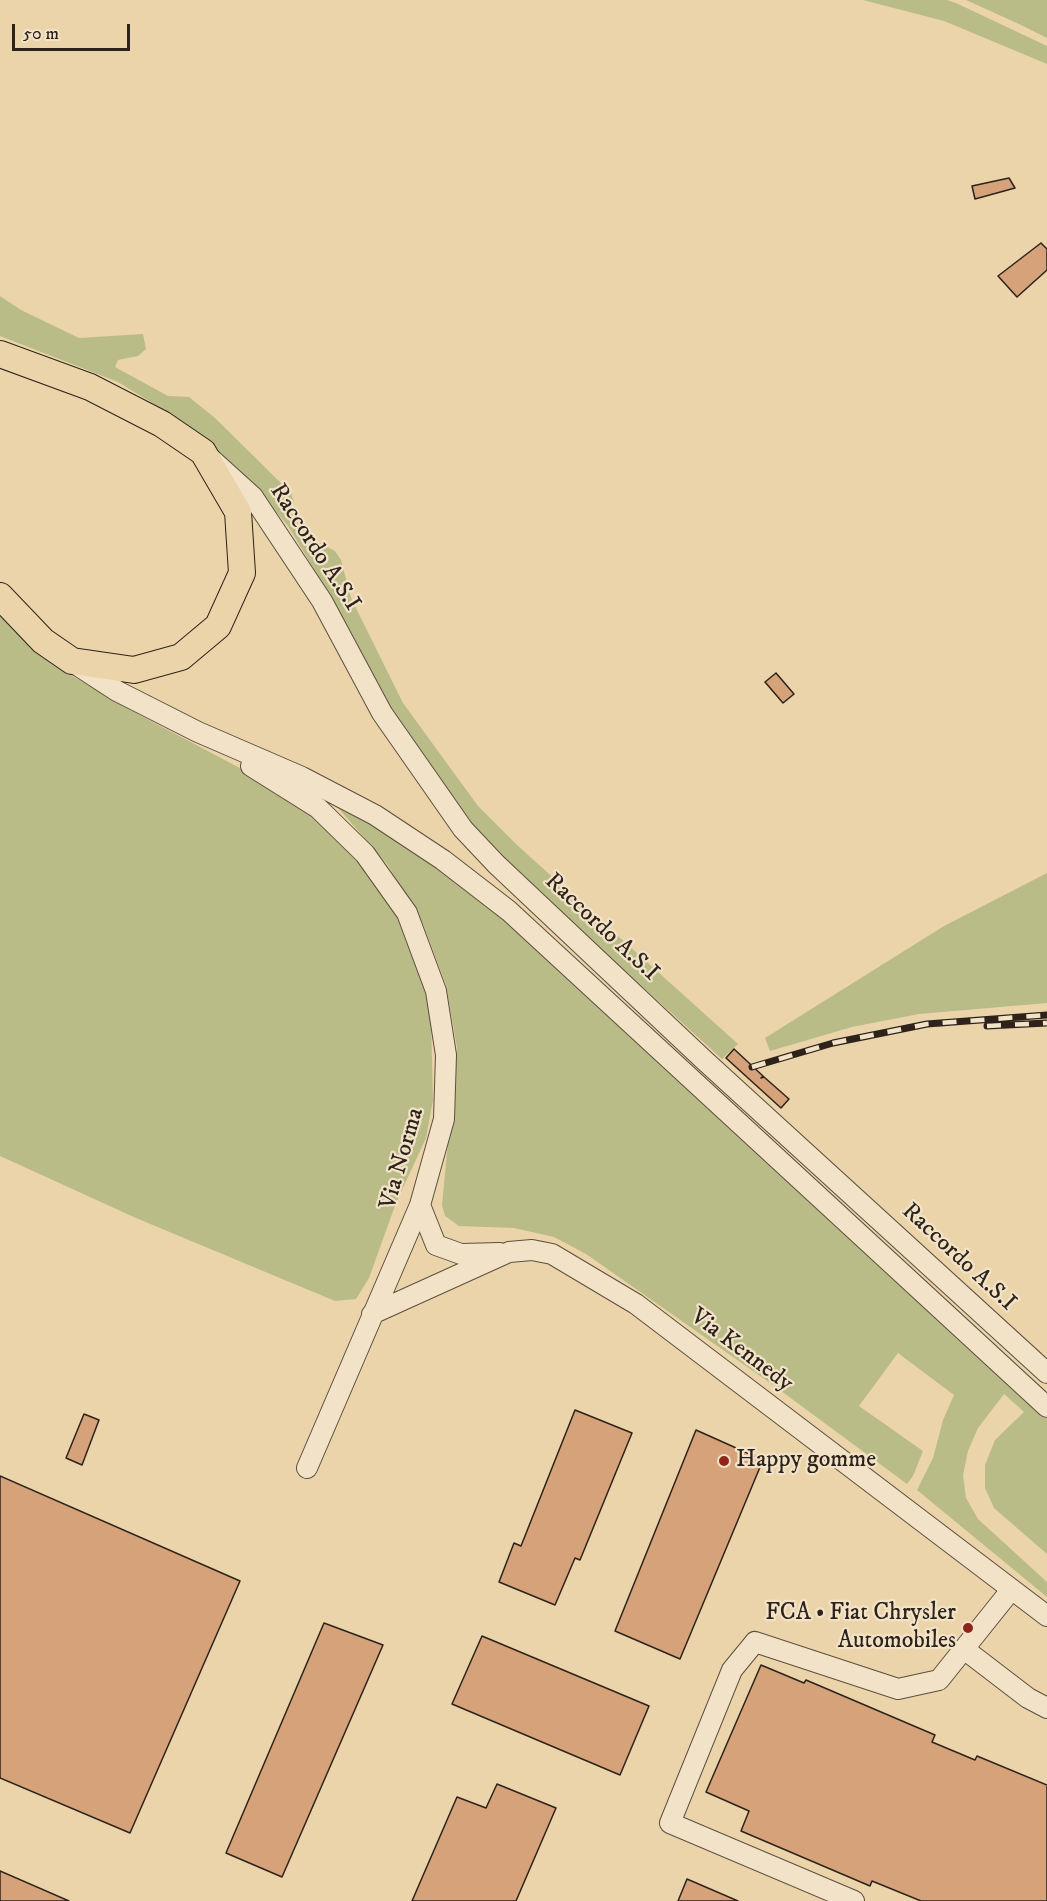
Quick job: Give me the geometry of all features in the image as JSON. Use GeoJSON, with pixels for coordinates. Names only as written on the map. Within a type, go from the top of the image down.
{"type":"FeatureCollection","features":[{"type":"Feature","properties":{"kind":"main road"},"geometry":{"type":"LineString","coordinates":[[0,354],[90,387],[162,424],[203,452],[238,512],[242,573],[218,626],[181,657],[134,670],[72,661],[43,641],[0,596]]}},
{"type":"Feature","properties":{"kind":"street","name":"Raccordo A.S.I"},"geometry":{"type":"LineString","coordinates":[[203,452],[253,497],[322,601],[382,713],[471,838],[713,1068],[1047,1373]]}},
{"type":"Feature","properties":{"kind":"street","name":"Raccordo A.S.I"},"geometry":{"type":"LineString","coordinates":[[72,661],[117,691],[198,732],[302,777],[375,815],[443,860],[509,911],[1047,1407]]}},
{"type":"Feature","properties":{"kind":"street","name":"Via Norma"},"geometry":{"type":"LineString","coordinates":[[198,732],[318,808],[365,854],[407,913],[436,991],[446,1055],[444,1119],[420,1205],[307,1468]]}},
{"type":"Feature","properties":{"kind":"street"},"geometry":{"type":"LineString","coordinates":[[420,1205],[436,1245],[460,1254],[509,1252]]}},
{"type":"Feature","properties":{"kind":"street","name":"Via Kennedy"},"geometry":{"type":"LineString","coordinates":[[372,1314],[509,1252],[532,1250],[552,1254],[636,1304],[1047,1616]]}},
{"type":"Feature","properties":{"kind":"street"},"geometry":{"type":"LineString","coordinates":[[854,1901],[670,1823],[732,1670],[755,1642],[898,1689],[939,1680],[1011,1590]]}},
{"type":"Feature","properties":{"kind":"street"},"geometry":{"type":"LineString","coordinates":[[964,1649],[1028,1698],[1047,1708]]}},
{"type":"Feature","properties":{"kind":"green space"},"geometry":{"type":"Polygon","coordinates":[[[863,0],[947,0],[956,3],[1047,46],[1047,64],[944,21],[863,0]]]}},
{"type":"Feature","properties":{"kind":"green space"},"geometry":{"type":"Polygon","coordinates":[[[966,0],[1047,0],[1047,38],[1021,25],[966,0]]]}},
{"type":"Feature","properties":{"kind":"green space"},"geometry":{"type":"Polygon","coordinates":[[[0,296],[21,310],[79,338],[143,334],[146,349],[138,356],[118,360],[115,367],[168,396],[189,397],[215,418],[291,493],[294,503],[291,507],[316,541],[335,551],[341,560],[351,598],[403,703],[478,806],[517,845],[738,1044],[722,1059],[503,860],[468,821],[398,728],[314,569],[288,526],[261,494],[211,444],[167,412],[118,382],[0,336],[0,296]]]}},
{"type":"Feature","properties":{"kind":"green space"},"geometry":{"type":"Polygon","coordinates":[[[0,613],[22,637],[69,674],[130,710],[293,796],[334,828],[393,906],[421,970],[431,1020],[433,1100],[426,1138],[396,1203],[369,1278],[356,1299],[335,1301],[136,1218],[0,1156],[0,613]]]}},
{"type":"Feature","properties":{"kind":"green space"},"geometry":{"type":"Polygon","coordinates":[[[332,801],[380,826],[494,908],[1047,1419],[1047,1554],[994,1508],[985,1488],[985,1465],[995,1440],[1024,1412],[1004,1394],[978,1428],[968,1451],[963,1475],[966,1498],[978,1519],[1047,1582],[1047,1597],[917,1490],[933,1458],[943,1420],[954,1395],[898,1353],[859,1406],[923,1451],[913,1476],[907,1484],[773,1385],[586,1254],[554,1237],[514,1228],[459,1226],[445,1216],[442,1205],[457,1048],[446,985],[423,924],[387,864],[332,801]]]}},
{"type":"Feature","properties":{"kind":"green space"},"geometry":{"type":"Polygon","coordinates":[[[1047,873],[1047,1003],[919,1014],[852,1027],[770,1051],[765,1038],[944,926],[1047,873]]]}},
{"type":"Feature","properties":{"kind":"building"},"geometry":{"type":"Polygon","coordinates":[[[1009,178],[1015,188],[975,199],[972,186],[1009,178]]]}},
{"type":"Feature","properties":{"kind":"building"},"geometry":{"type":"Polygon","coordinates":[[[1041,243],[1047,249],[1047,270],[1017,297],[998,276],[1041,243]]]}},
{"type":"Feature","properties":{"kind":"building"},"geometry":{"type":"Polygon","coordinates":[[[776,673],[794,694],[783,703],[765,682],[776,673]]]}},
{"type":"Feature","properties":{"kind":"building"},"geometry":{"type":"Polygon","coordinates":[[[734,1049],[763,1076],[761,1078],[764,1077],[789,1099],[781,1108],[726,1058],[734,1049]]]}},
{"type":"Feature","properties":{"kind":"building"},"geometry":{"type":"Polygon","coordinates":[[[575,1410],[632,1433],[580,1560],[575,1558],[555,1605],[499,1582],[514,1543],[521,1546],[575,1410]]]}},
{"type":"Feature","properties":{"kind":"building"},"geometry":{"type":"Polygon","coordinates":[[[84,1414],[99,1420],[82,1465],[66,1458],[84,1414]]]}},
{"type":"Feature","properties":{"kind":"building"},"geometry":{"type":"Polygon","coordinates":[[[696,1430],[763,1460],[680,1659],[615,1631],[696,1430]]]}},
{"type":"Feature","properties":{"kind":"building"},"geometry":{"type":"Polygon","coordinates":[[[0,1476],[240,1581],[130,1833],[0,1778],[0,1476]]]}},
{"type":"Feature","properties":{"kind":"building"},"geometry":{"type":"Polygon","coordinates":[[[324,1623],[383,1645],[282,1877],[226,1853],[324,1623]]]}},
{"type":"Feature","properties":{"kind":"building"},"geometry":{"type":"Polygon","coordinates":[[[482,1636],[649,1706],[620,1775],[452,1704],[482,1636]]]}},
{"type":"Feature","properties":{"kind":"building"},"geometry":{"type":"Polygon","coordinates":[[[761,1665],[804,1683],[806,1680],[935,1735],[932,1742],[975,1760],[977,1756],[1047,1785],[1047,1901],[921,1901],[872,1881],[870,1886],[741,1831],[749,1811],[706,1792],[761,1665]]]}},
{"type":"Feature","properties":{"kind":"building"},"geometry":{"type":"Polygon","coordinates":[[[497,1784],[556,1808],[516,1901],[412,1901],[457,1797],[486,1808],[497,1784]]]}},
{"type":"Feature","properties":{"kind":"building"},"geometry":{"type":"Polygon","coordinates":[[[0,1871],[69,1901],[0,1901],[0,1871]]]}},
{"type":"Feature","properties":{"kind":"building"},"geometry":{"type":"Polygon","coordinates":[[[687,1879],[738,1901],[678,1901],[687,1879]]]}},
{"type":"Feature","properties":{"kind":"railway"},"geometry":{"type":"LineString","coordinates":[[752,1067],[833,1043],[927,1024],[1047,1015]]}},
{"type":"Feature","properties":{"kind":"railway"},"geometry":{"type":"LineString","coordinates":[[987,1026],[1047,1023]]}},
{"type":"Feature","properties":{"kind":"place","name":"Happy gomme"},"geometry":{"type":"Point","coordinates":[724,1461]}},
{"type":"Feature","properties":{"kind":"place","name":"FCA • Fiat Chrysler Automobiles"},"geometry":{"type":"Point","coordinates":[968,1628]}}]}
